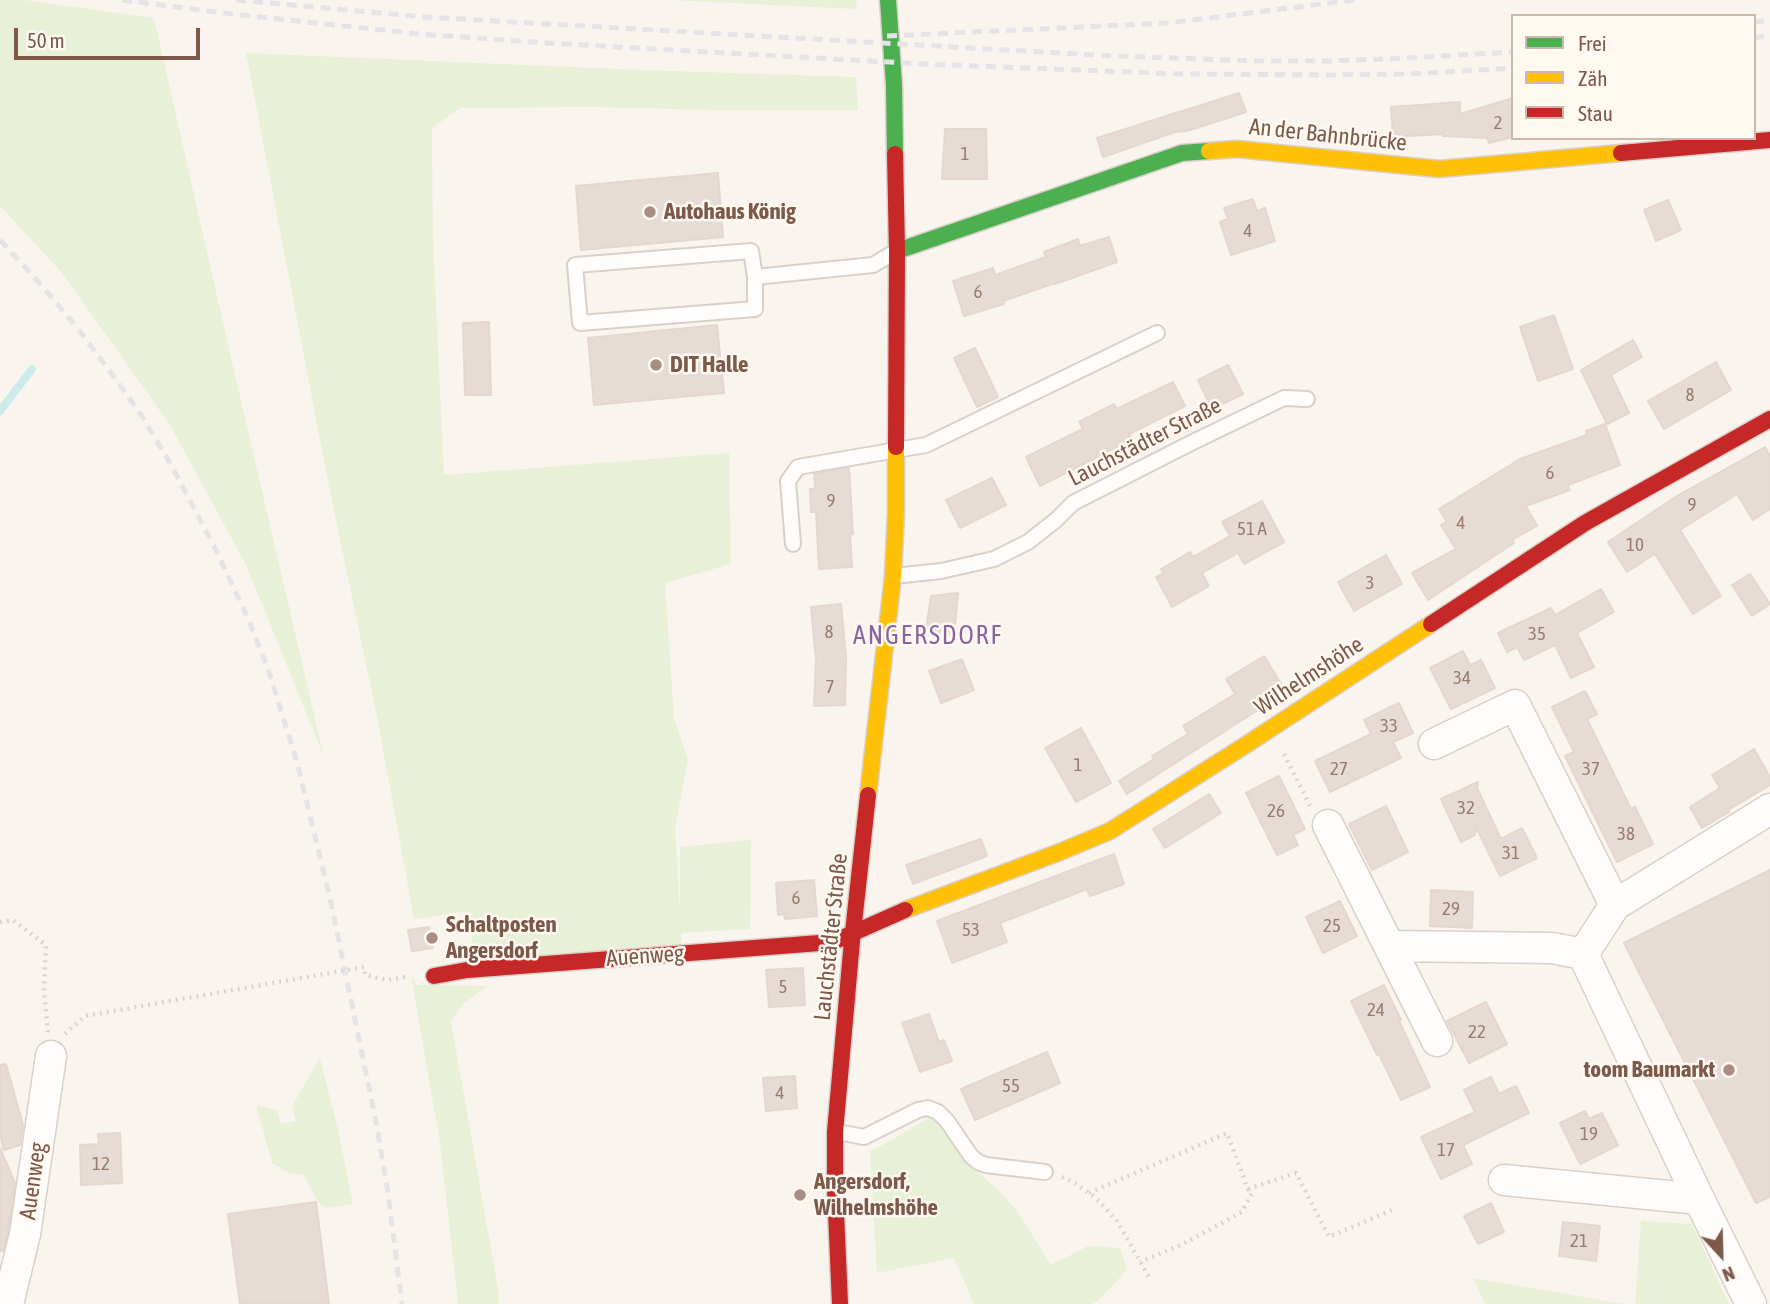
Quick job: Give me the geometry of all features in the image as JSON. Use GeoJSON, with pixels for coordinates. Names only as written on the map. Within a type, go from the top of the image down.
{"type":"FeatureCollection","features":[{"type":"Feature","properties":{"kind":"street","name":"Lauchstädter Straße"},"geometry":{"type":"LineString","coordinates":[[840,1304],[835,1132],[893,576],[897,512],[897,251],[894,85],[888,0]]}},
{"type":"Feature","properties":{"kind":"street","name":"An der Bahnbrücke"},"geometry":{"type":"LineString","coordinates":[[897,251],[1182,153],[1237,149],[1439,169],[1770,140]]}},
{"type":"Feature","properties":{"kind":"street","name":"Wilhelmshöhe"},"geometry":{"type":"LineString","coordinates":[[854,932],[1110,831],[1585,523],[1770,419]]}},
{"type":"Feature","properties":{"kind":"street"},"geometry":{"type":"LineString","coordinates":[[1434,744],[1514,705],[1615,905]]}},
{"type":"Feature","properties":{"kind":"street"},"geometry":{"type":"LineString","coordinates":[[1583,954],[1615,905],[1770,810]]}},
{"type":"Feature","properties":{"kind":"street"},"geometry":{"type":"LineString","coordinates":[[1328,825],[1437,1041]]}},
{"type":"Feature","properties":{"kind":"street","name":"Auenweg"},"geometry":{"type":"LineString","coordinates":[[434,976],[467,970],[834,942],[854,932]]}},
{"type":"Feature","properties":{"kind":"street"},"geometry":{"type":"LineString","coordinates":[[1390,946],[1552,948],[1583,954]]}},
{"type":"Feature","properties":{"kind":"street"},"geometry":{"type":"LineString","coordinates":[[1583,954],[1751,1304]]}},
{"type":"Feature","properties":{"kind":"street","name":"Auenweg"},"geometry":{"type":"LineString","coordinates":[[8,1304],[25,1234],[51,1056]]}},
{"type":"Feature","properties":{"kind":"street"},"geometry":{"type":"LineString","coordinates":[[1504,1180],[1699,1199]]}},
{"type":"Feature","properties":{"kind":"lane"},"geometry":{"type":"LineString","coordinates":[[751,251],[755,277],[755,309],[580,323],[575,265],[751,251]]}},
{"type":"Feature","properties":{"kind":"lane"},"geometry":{"type":"LineString","coordinates":[[755,277],[873,265],[897,251]]}},
{"type":"Feature","properties":{"kind":"lane"},"geometry":{"type":"LineString","coordinates":[[793,544],[788,481],[797,467],[926,445],[1157,333]]}},
{"type":"Feature","properties":{"kind":"lane","name":"Lauchstädter Straße"},"geometry":{"type":"LineString","coordinates":[[893,576],[941,571],[994,559],[1028,542],[1073,503],[1284,398],[1307,399]]}},
{"type":"Feature","properties":{"kind":"lane"},"geometry":{"type":"LineString","coordinates":[[835,1132],[864,1137],[918,1110],[928,1108],[938,1112],[947,1121],[978,1162],[1045,1172]]}},
{"type":"Feature","properties":{"kind":"path"},"geometry":{"type":"LineString","coordinates":[[1270,728],[1316,818],[1328,825]]}},
{"type":"Feature","properties":{"kind":"path"},"geometry":{"type":"LineString","coordinates":[[0,922],[13,919],[46,945],[44,989],[51,1056]]}},
{"type":"Feature","properties":{"kind":"path"},"geometry":{"type":"LineString","coordinates":[[51,1056],[65,1035],[85,1016],[322,976]]}},
{"type":"Feature","properties":{"kind":"path"},"geometry":{"type":"LineString","coordinates":[[1088,1193],[1227,1133],[1252,1193],[1242,1212],[1183,1244],[1140,1262]]}},
{"type":"Feature","properties":{"kind":"path"},"geometry":{"type":"LineString","coordinates":[[1045,1172],[1073,1182],[1096,1198],[1117,1221],[1150,1279]]}},
{"type":"Feature","properties":{"kind":"path"},"geometry":{"type":"LineString","coordinates":[[1248,1188],[1296,1173],[1329,1237],[1392,1210]]}},
{"type":"Feature","properties":{"kind":"green space"},"geometry":{"type":"Polygon","coordinates":[[[0,0],[25,0],[154,18],[324,757],[247,567],[170,425],[62,273],[0,206],[0,0]]]}},
{"type":"Feature","properties":{"kind":"green space"},"geometry":{"type":"Polygon","coordinates":[[[669,0],[857,0],[856,9],[669,0]]]}},
{"type":"Feature","properties":{"kind":"green space"},"geometry":{"type":"Polygon","coordinates":[[[246,53],[856,77],[858,110],[460,108],[432,128],[433,240],[444,475],[729,453],[731,564],[665,583],[674,718],[688,760],[675,829],[680,911],[680,847],[751,840],[750,929],[681,933],[681,948],[476,963],[467,911],[414,919],[378,722],[329,487],[246,53]]]}},
{"type":"Feature","properties":{"kind":"green space"},"geometry":{"type":"Polygon","coordinates":[[[411,975],[417,985],[488,986],[464,1003],[451,1021],[499,1304],[458,1304],[440,1143],[411,975]]]}},
{"type":"Feature","properties":{"kind":"green space"},"geometry":{"type":"Polygon","coordinates":[[[320,1058],[353,1204],[326,1208],[318,1202],[304,1175],[289,1173],[272,1163],[256,1105],[277,1110],[281,1124],[296,1121],[292,1106],[320,1058]]]}},
{"type":"Feature","properties":{"kind":"green space"},"geometry":{"type":"Polygon","coordinates":[[[931,1117],[942,1124],[973,1167],[1017,1211],[1051,1265],[1088,1246],[1120,1248],[1127,1270],[1092,1304],[974,1304],[954,1258],[877,1273],[870,1152],[931,1117]]]}},
{"type":"Feature","properties":{"kind":"green space"},"geometry":{"type":"Polygon","coordinates":[[[1641,1221],[1692,1224],[1729,1304],[1635,1304],[1641,1221]]]}},
{"type":"Feature","properties":{"kind":"green space"},"geometry":{"type":"Polygon","coordinates":[[[1473,1278],[1624,1304],[1485,1304],[1473,1278]]]}},
{"type":"Feature","properties":{"kind":"building"},"geometry":{"type":"Polygon","coordinates":[[[1239,93],[1246,112],[1187,131],[1175,132],[1103,157],[1097,138],[1239,93]]]}},
{"type":"Feature","properties":{"kind":"building"},"geometry":{"type":"Polygon","coordinates":[[[1511,99],[1511,138],[1489,143],[1487,138],[1443,134],[1393,137],[1391,107],[1460,102],[1460,114],[1511,99]]]}},
{"type":"Feature","properties":{"kind":"building"},"geometry":{"type":"Polygon","coordinates":[[[945,129],[986,129],[987,179],[942,179],[945,129]]]}},
{"type":"Feature","properties":{"kind":"building","name":"Autohaus König"},"geometry":{"type":"Polygon","coordinates":[[[718,173],[723,237],[581,250],[576,186],[718,173]]]}},
{"type":"Feature","properties":{"kind":"building"},"geometry":{"type":"Polygon","coordinates":[[[1253,199],[1257,211],[1265,208],[1275,241],[1231,255],[1220,222],[1228,219],[1224,208],[1253,199]]]}},
{"type":"Feature","properties":{"kind":"building"},"geometry":{"type":"Polygon","coordinates":[[[1668,200],[1681,230],[1656,241],[1644,210],[1668,200]]]}},
{"type":"Feature","properties":{"kind":"building"},"geometry":{"type":"Polygon","coordinates":[[[1109,237],[1117,262],[964,316],[953,281],[993,268],[995,275],[1046,257],[1044,252],[1078,239],[1080,246],[1109,237]]]}},
{"type":"Feature","properties":{"kind":"building"},"geometry":{"type":"Polygon","coordinates":[[[1554,315],[1573,369],[1538,381],[1520,327],[1554,315]]]}},
{"type":"Feature","properties":{"kind":"building"},"geometry":{"type":"Polygon","coordinates":[[[489,322],[491,395],[465,395],[463,323],[489,322]]]}},
{"type":"Feature","properties":{"kind":"building","name":"DIT Halle"},"geometry":{"type":"Polygon","coordinates":[[[717,325],[724,393],[594,405],[588,338],[717,325]]]}},
{"type":"Feature","properties":{"kind":"building"},"geometry":{"type":"Polygon","coordinates":[[[1633,340],[1642,357],[1611,375],[1629,413],[1607,424],[1581,370],[1633,340]]]}},
{"type":"Feature","properties":{"kind":"building"},"geometry":{"type":"Polygon","coordinates":[[[975,348],[998,397],[977,407],[954,358],[975,348]]]}},
{"type":"Feature","properties":{"kind":"building"},"geometry":{"type":"Polygon","coordinates":[[[1716,362],[1731,390],[1664,429],[1648,401],[1716,362]]]}},
{"type":"Feature","properties":{"kind":"building"},"geometry":{"type":"Polygon","coordinates":[[[1228,365],[1243,394],[1212,409],[1198,380],[1228,365]]]}},
{"type":"Feature","properties":{"kind":"building"},"geometry":{"type":"Polygon","coordinates":[[[1173,382],[1185,406],[1129,434],[1132,439],[1040,486],[1026,457],[1083,429],[1079,422],[1114,404],[1117,409],[1173,382]]]}},
{"type":"Feature","properties":{"kind":"building"},"geometry":{"type":"Polygon","coordinates":[[[1605,424],[1620,465],[1568,485],[1570,490],[1526,506],[1537,526],[1512,540],[1514,543],[1428,600],[1412,573],[1456,549],[1441,525],[1447,522],[1439,509],[1520,459],[1587,435],[1586,431],[1605,424]]]}},
{"type":"Feature","properties":{"kind":"building"},"geometry":{"type":"Polygon","coordinates":[[[1765,447],[1770,456],[1770,509],[1753,520],[1737,494],[1680,530],[1721,596],[1693,614],[1655,554],[1627,572],[1608,542],[1677,496],[1765,447]]]}},
{"type":"Feature","properties":{"kind":"building"},"geometry":{"type":"Polygon","coordinates":[[[849,468],[852,567],[819,569],[816,512],[811,512],[810,489],[815,489],[814,474],[849,468]]]}},
{"type":"Feature","properties":{"kind":"building"},"geometry":{"type":"Polygon","coordinates":[[[992,478],[1006,505],[960,528],[946,500],[992,478]]]}},
{"type":"Feature","properties":{"kind":"building"},"geometry":{"type":"Polygon","coordinates":[[[1262,501],[1284,542],[1244,564],[1238,553],[1202,573],[1209,586],[1172,607],[1156,577],[1164,573],[1161,569],[1190,552],[1193,557],[1230,536],[1222,522],[1262,501]]]}},
{"type":"Feature","properties":{"kind":"building"},"geometry":{"type":"Polygon","coordinates":[[[1386,555],[1402,584],[1354,611],[1338,582],[1386,555]]]}},
{"type":"Feature","properties":{"kind":"building"},"geometry":{"type":"Polygon","coordinates":[[[1750,574],[1770,604],[1752,616],[1732,585],[1750,574]]]}},
{"type":"Feature","properties":{"kind":"building"},"geometry":{"type":"Polygon","coordinates":[[[1601,589],[1614,612],[1577,633],[1594,667],[1571,678],[1555,645],[1524,660],[1517,647],[1507,652],[1498,633],[1551,608],[1555,615],[1601,589]]]}},
{"type":"Feature","properties":{"kind":"building"},"geometry":{"type":"Polygon","coordinates":[[[958,593],[954,635],[926,630],[931,596],[958,593]]]}},
{"type":"Feature","properties":{"kind":"building"},"geometry":{"type":"Polygon","coordinates":[[[841,604],[846,657],[845,705],[814,706],[816,660],[811,607],[841,604]]]}},
{"type":"Feature","properties":{"kind":"building"},"geometry":{"type":"Polygon","coordinates":[[[1463,651],[1470,665],[1481,660],[1495,688],[1451,709],[1430,668],[1463,651]]]}},
{"type":"Feature","properties":{"kind":"building"},"geometry":{"type":"Polygon","coordinates":[[[1264,656],[1286,692],[1127,794],[1119,781],[1188,734],[1183,726],[1235,694],[1226,679],[1264,656]]]}},
{"type":"Feature","properties":{"kind":"building"},"geometry":{"type":"Polygon","coordinates":[[[962,659],[974,690],[941,703],[929,671],[962,659]]]}},
{"type":"Feature","properties":{"kind":"building"},"geometry":{"type":"Polygon","coordinates":[[[1585,691],[1597,714],[1587,719],[1631,809],[1635,807],[1653,844],[1617,862],[1565,756],[1574,752],[1552,707],[1585,691]]]}},
{"type":"Feature","properties":{"kind":"building"},"geometry":{"type":"Polygon","coordinates":[[[1399,703],[1413,733],[1393,742],[1401,758],[1330,792],[1315,761],[1371,734],[1364,720],[1399,703]]]}},
{"type":"Feature","properties":{"kind":"building"},"geometry":{"type":"Polygon","coordinates":[[[1081,728],[1111,783],[1076,802],[1045,748],[1081,728]]]}},
{"type":"Feature","properties":{"kind":"building"},"geometry":{"type":"Polygon","coordinates":[[[1754,749],[1770,777],[1770,785],[1702,828],[1690,807],[1720,788],[1712,775],[1754,749]]]}},
{"type":"Feature","properties":{"kind":"building"},"geometry":{"type":"Polygon","coordinates":[[[1279,776],[1305,829],[1293,835],[1298,845],[1277,855],[1246,793],[1279,776]]]}},
{"type":"Feature","properties":{"kind":"building"},"geometry":{"type":"Polygon","coordinates":[[[1478,782],[1477,788],[1501,839],[1522,828],[1537,858],[1500,876],[1476,827],[1475,835],[1461,842],[1441,799],[1478,782]]]}},
{"type":"Feature","properties":{"kind":"building"},"geometry":{"type":"Polygon","coordinates":[[[1209,794],[1221,813],[1165,848],[1153,829],[1209,794]]]}},
{"type":"Feature","properties":{"kind":"building"},"geometry":{"type":"Polygon","coordinates":[[[1386,806],[1408,852],[1372,870],[1349,824],[1386,806]]]}},
{"type":"Feature","properties":{"kind":"building"},"geometry":{"type":"Polygon","coordinates":[[[981,839],[987,856],[913,884],[906,865],[981,839]]]}},
{"type":"Feature","properties":{"kind":"building"},"geometry":{"type":"Polygon","coordinates":[[[1114,854],[1124,884],[1090,896],[1087,889],[1000,923],[1007,942],[952,963],[937,921],[1114,854]]]}},
{"type":"Feature","properties":{"kind":"building","name":"toom Baumarkt"},"geometry":{"type":"Polygon","coordinates":[[[1770,870],[1770,1197],[1756,1203],[1624,943],[1770,870]]]}},
{"type":"Feature","properties":{"kind":"building"},"geometry":{"type":"Polygon","coordinates":[[[814,880],[817,916],[785,919],[784,914],[778,915],[776,883],[814,880]]]}},
{"type":"Feature","properties":{"kind":"building"},"geometry":{"type":"Polygon","coordinates":[[[1431,890],[1473,892],[1472,928],[1430,926],[1431,890]]]}},
{"type":"Feature","properties":{"kind":"building"},"geometry":{"type":"Polygon","coordinates":[[[1340,901],[1357,936],[1323,953],[1306,917],[1340,901]]]}},
{"type":"Feature","properties":{"kind":"building"},"geometry":{"type":"Polygon","coordinates":[[[429,927],[433,948],[412,951],[408,930],[429,927]]]}},
{"type":"Feature","properties":{"kind":"building"},"geometry":{"type":"Polygon","coordinates":[[[803,968],[805,1005],[769,1007],[766,970],[803,968]]]}},
{"type":"Feature","properties":{"kind":"building"},"geometry":{"type":"Polygon","coordinates":[[[1384,985],[1430,1087],[1401,1100],[1351,1001],[1384,985]]]}},
{"type":"Feature","properties":{"kind":"building"},"geometry":{"type":"Polygon","coordinates":[[[1486,1002],[1507,1044],[1469,1063],[1447,1021],[1486,1002]]]}},
{"type":"Feature","properties":{"kind":"building"},"geometry":{"type":"Polygon","coordinates":[[[929,1014],[939,1042],[944,1040],[952,1061],[920,1072],[902,1023],[929,1014]]]}},
{"type":"Feature","properties":{"kind":"building"},"geometry":{"type":"Polygon","coordinates":[[[1047,1052],[1060,1083],[975,1120],[961,1089],[1047,1052]]]}},
{"type":"Feature","properties":{"kind":"building"},"geometry":{"type":"Polygon","coordinates":[[[6,1064],[23,1125],[20,1145],[4,1150],[0,1135],[0,1065],[6,1064]]]}},
{"type":"Feature","properties":{"kind":"building"},"geometry":{"type":"Polygon","coordinates":[[[795,1076],[797,1108],[766,1111],[763,1078],[795,1076]]]}},
{"type":"Feature","properties":{"kind":"building"},"geometry":{"type":"Polygon","coordinates":[[[1491,1077],[1499,1094],[1516,1086],[1529,1113],[1463,1145],[1472,1164],[1441,1179],[1421,1137],[1475,1112],[1464,1090],[1491,1077]]]}},
{"type":"Feature","properties":{"kind":"building"},"geometry":{"type":"Polygon","coordinates":[[[1585,1111],[1589,1119],[1602,1113],[1618,1145],[1580,1164],[1560,1123],[1585,1111]]]}},
{"type":"Feature","properties":{"kind":"building"},"geometry":{"type":"Polygon","coordinates":[[[120,1133],[122,1183],[81,1185],[80,1145],[99,1144],[98,1134],[120,1133]]]}},
{"type":"Feature","properties":{"kind":"building"},"geometry":{"type":"Polygon","coordinates":[[[0,1148],[15,1183],[3,1251],[0,1251],[0,1148]]]}},
{"type":"Feature","properties":{"kind":"building"},"geometry":{"type":"Polygon","coordinates":[[[316,1202],[329,1304],[240,1304],[228,1214],[316,1202]]]}},
{"type":"Feature","properties":{"kind":"building"},"geometry":{"type":"Polygon","coordinates":[[[1491,1203],[1504,1232],[1478,1244],[1464,1216],[1491,1203]]]}},
{"type":"Feature","properties":{"kind":"building"},"geometry":{"type":"Polygon","coordinates":[[[1563,1222],[1600,1226],[1596,1261],[1559,1256],[1563,1222]]]}},
{"type":"Feature","properties":{"kind":"waterway"},"geometry":{"type":"LineString","coordinates":[[0,411],[32,369]]}},
{"type":"Feature","properties":{"kind":"railway"},"geometry":{"type":"LineString","coordinates":[[122,0],[420,34],[924,64],[1182,74],[1409,74],[1511,68]]}},
{"type":"Feature","properties":{"kind":"railway"},"geometry":{"type":"LineString","coordinates":[[236,0],[425,17],[1094,55],[1329,61],[1511,52]]}},
{"type":"Feature","properties":{"kind":"railway"},"geometry":{"type":"LineString","coordinates":[[887,36],[1168,23],[1354,0]]}},
{"type":"Feature","properties":{"kind":"railway"},"geometry":{"type":"LineString","coordinates":[[1756,22],[1770,20]]}},
{"type":"Feature","properties":{"kind":"railway"},"geometry":{"type":"LineString","coordinates":[[1756,38],[1770,35]]}},
{"type":"Feature","properties":{"kind":"railway"},"geometry":{"type":"LineString","coordinates":[[0,240],[75,325],[142,416],[214,546],[268,669],[297,762],[330,898],[376,1122],[402,1304]]}},
{"type":"Feature","properties":{"kind":"traffic: fast"},"geometry":{"type":"LineString","coordinates":[[888,0],[894,85],[895,154]]}},
{"type":"Feature","properties":{"kind":"traffic: fast"},"geometry":{"type":"LineString","coordinates":[[897,251],[1182,153],[1209,151]]}},
{"type":"Feature","properties":{"kind":"traffic: slow"},"geometry":{"type":"LineString","coordinates":[[1209,151],[1237,149],[1439,169],[1621,153]]}},
{"type":"Feature","properties":{"kind":"traffic: slow"},"geometry":{"type":"LineString","coordinates":[[868,795],[893,576],[896,447]]}},
{"type":"Feature","properties":{"kind":"traffic: slow"},"geometry":{"type":"LineString","coordinates":[[905,910],[1110,831],[1431,624]]}},
{"type":"Feature","properties":{"kind":"traffic: jam"},"geometry":{"type":"LineString","coordinates":[[1621,153],[1770,140]]}},
{"type":"Feature","properties":{"kind":"traffic: jam"},"geometry":{"type":"LineString","coordinates":[[895,154],[896,447]]}},
{"type":"Feature","properties":{"kind":"traffic: jam"},"geometry":{"type":"LineString","coordinates":[[1431,624],[1585,523],[1770,419]]}},
{"type":"Feature","properties":{"kind":"traffic: jam"},"geometry":{"type":"LineString","coordinates":[[840,1304],[835,1132],[868,795]]}},
{"type":"Feature","properties":{"kind":"traffic: jam"},"geometry":{"type":"LineString","coordinates":[[434,976],[467,970],[833,942],[905,910]]}},
{"type":"Feature","properties":{"kind":"place","name":"Autohaus König"},"geometry":{"type":"Point","coordinates":[650,212]}},
{"type":"Feature","properties":{"kind":"place","name":"DIT Halle"},"geometry":{"type":"Point","coordinates":[656,365]}},
{"type":"Feature","properties":{"kind":"place","name":"Schaltposten Angersdorf"},"geometry":{"type":"Point","coordinates":[432,938]}},
{"type":"Feature","properties":{"kind":"place","name":"toom Baumarkt"},"geometry":{"type":"Point","coordinates":[1729,1070]}},
{"type":"Feature","properties":{"kind":"place","name":"Angersdorf, Wilhelmshöhe"},"geometry":{"type":"Point","coordinates":[800,1195]}},
{"type":"Feature","properties":{"kind":"district","name":"ANGERSDORF"},"geometry":{"type":"Point","coordinates":[928,636]}}]}
